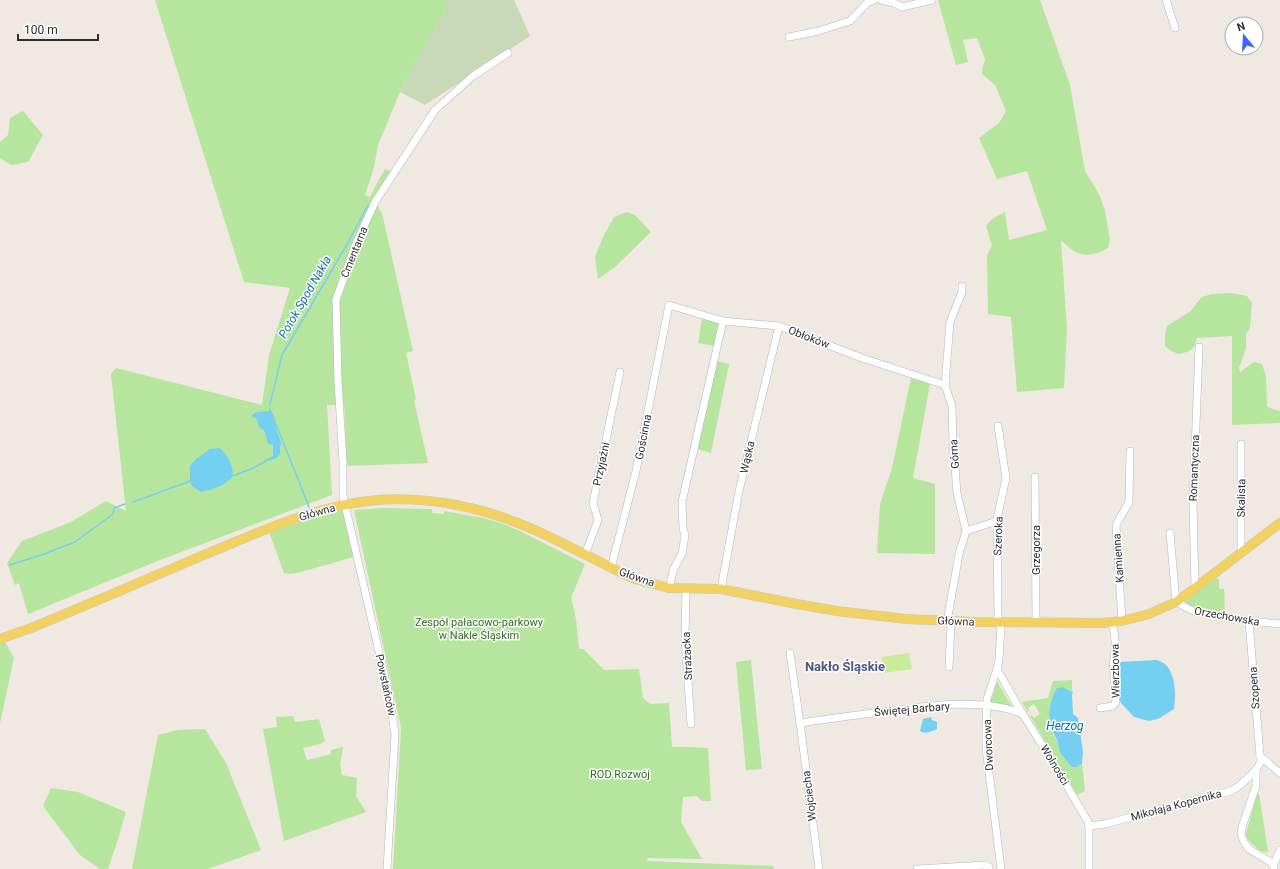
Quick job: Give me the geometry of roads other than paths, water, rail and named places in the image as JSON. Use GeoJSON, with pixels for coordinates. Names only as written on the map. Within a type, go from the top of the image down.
{"type":"FeatureCollection","features":[{"type":"Feature","properties":{"kind":"main road","name":"Główna"},"geometry":{"type":"LineString","coordinates":[[0,639],[31,628],[301,516],[345,504],[365,501],[405,500],[436,502],[464,506],[497,515],[540,533],[635,579],[669,588],[721,589],[837,611],[906,619],[949,622],[1112,622],[1149,614],[1176,602],[1280,523]]}},
{"type":"Feature","properties":{"kind":"street"},"geometry":{"type":"LineString","coordinates":[[789,37],[818,31],[850,21],[867,3],[874,0]]}},
{"type":"Feature","properties":{"kind":"street"},"geometry":{"type":"LineString","coordinates":[[880,0],[894,3],[902,7],[932,0]]}},
{"type":"Feature","properties":{"kind":"street"},"geometry":{"type":"LineString","coordinates":[[1166,0],[1176,28]]}},
{"type":"Feature","properties":{"kind":"street","name":"Cmentarna"},"geometry":{"type":"LineString","coordinates":[[345,504],[343,496],[343,462],[338,380],[336,300],[342,281],[355,246],[375,202],[435,110],[444,100],[473,76],[508,53]]}},
{"type":"Feature","properties":{"kind":"street","name":"Górna"},"geometry":{"type":"LineString","coordinates":[[962,286],[962,292],[950,322],[945,385],[952,406],[957,493],[966,531]]}},
{"type":"Feature","properties":{"kind":"street","name":"Obłoków"},"geometry":{"type":"LineString","coordinates":[[669,305],[723,321],[779,326],[862,358],[945,385]]}},
{"type":"Feature","properties":{"kind":"street","name":"Gościnna"},"geometry":{"type":"LineString","coordinates":[[611,568],[636,471],[669,305]]}},
{"type":"Feature","properties":{"kind":"street"},"geometry":{"type":"LineString","coordinates":[[669,588],[674,568],[682,554],[685,535],[683,528],[682,502],[723,321]]}},
{"type":"Feature","properties":{"kind":"street","name":"Wąska"},"geometry":{"type":"LineString","coordinates":[[721,589],[739,491],[779,326]]}},
{"type":"Feature","properties":{"kind":"street","name":"Romantyczna"},"geometry":{"type":"LineString","coordinates":[[1195,588],[1193,502],[1199,347]]}},
{"type":"Feature","properties":{"kind":"street","name":"Przyjaźni"},"geometry":{"type":"LineString","coordinates":[[585,555],[598,520],[593,503],[620,372]]}},
{"type":"Feature","properties":{"kind":"street","name":"Szeroka"},"geometry":{"type":"LineString","coordinates":[[998,426],[1006,478],[997,521],[999,623]]}},
{"type":"Feature","properties":{"kind":"street","name":"Skalista"},"geometry":{"type":"LineString","coordinates":[[1240,552],[1241,444]]}},
{"type":"Feature","properties":{"kind":"street","name":"Kamienna"},"geometry":{"type":"LineString","coordinates":[[1122,621],[1116,525],[1129,502],[1130,451]]}},
{"type":"Feature","properties":{"kind":"street","name":"Grzegorza"},"geometry":{"type":"LineString","coordinates":[[1035,477],[1036,623]]}},
{"type":"Feature","properties":{"kind":"street","name":"Powstańców"},"geometry":{"type":"LineString","coordinates":[[345,504],[389,695],[395,729],[395,761],[387,869]]}},
{"type":"Feature","properties":{"kind":"street"},"geometry":{"type":"LineString","coordinates":[[949,667],[949,622],[959,554],[966,531],[997,521]]}},
{"type":"Feature","properties":{"kind":"street"},"geometry":{"type":"LineString","coordinates":[[1170,533],[1176,602]]}},
{"type":"Feature","properties":{"kind":"street","name":"Strażacka"},"geometry":{"type":"LineString","coordinates":[[686,588],[685,639],[691,724]]}},
{"type":"Feature","properties":{"kind":"street","name":"Orzechowska"},"geometry":{"type":"LineString","coordinates":[[1176,602],[1193,611],[1280,624]]}},
{"type":"Feature","properties":{"kind":"street","name":"Szopena"},"geometry":{"type":"LineString","coordinates":[[1249,620],[1260,763],[1256,770],[1256,786],[1241,834],[1249,849],[1274,866],[1280,850]]}},
{"type":"Feature","properties":{"kind":"street","name":"Wierzbowa"},"geometry":{"type":"LineString","coordinates":[[1100,708],[1113,706],[1116,702],[1113,662],[1115,657],[1114,629],[1112,622]]}},
{"type":"Feature","properties":{"kind":"street","name":"Dworcowa"},"geometry":{"type":"LineString","coordinates":[[999,623],[1001,626],[997,669],[986,705],[986,748],[1001,869]]}},
{"type":"Feature","properties":{"kind":"street","name":"Wojciecha"},"geometry":{"type":"LineString","coordinates":[[790,653],[819,869]]}},
{"type":"Feature","properties":{"kind":"street","name":"Wolności"},"geometry":{"type":"LineString","coordinates":[[997,669],[1088,822],[1089,869]]}},
{"type":"Feature","properties":{"kind":"street","name":"Świętej Barbary"},"geometry":{"type":"LineString","coordinates":[[800,723],[925,706],[986,705],[1002,707],[1024,714]]}},
{"type":"Feature","properties":{"kind":"street"},"geometry":{"type":"LineString","coordinates":[[1260,756],[1280,773]]}},
{"type":"Feature","properties":{"kind":"street","name":"Mikołaja Kopernika"},"geometry":{"type":"LineString","coordinates":[[1089,826],[1112,822],[1231,791],[1246,781],[1256,770]]}},
{"type":"Feature","properties":{"kind":"street"},"geometry":{"type":"LineString","coordinates":[[916,869],[985,865],[989,866],[989,869]]}},
{"type":"Feature","properties":{"kind":"water"},"geometry":{"type":"Polygon","coordinates":[[[271,411],[281,443],[280,454],[275,459],[266,461],[265,460],[273,456],[273,445],[268,444],[264,430],[260,428],[256,418],[252,417],[252,415],[257,412],[271,411]]]}},
{"type":"Feature","properties":{"kind":"water"},"geometry":{"type":"Polygon","coordinates":[[[219,448],[225,453],[229,460],[233,476],[218,487],[201,492],[192,486],[190,481],[190,466],[196,459],[210,449],[219,448]]]}},
{"type":"Feature","properties":{"kind":"water"},"geometry":{"type":"Polygon","coordinates":[[[1157,660],[1165,664],[1171,673],[1175,692],[1174,709],[1158,719],[1149,721],[1134,717],[1121,703],[1118,695],[1121,688],[1119,662],[1157,660]]]}},
{"type":"Feature","properties":{"kind":"water","name":"Herzog"},"geometry":{"type":"Polygon","coordinates":[[[1063,687],[1073,692],[1073,714],[1078,718],[1083,752],[1082,764],[1077,767],[1072,767],[1060,752],[1058,741],[1051,727],[1051,701],[1057,688],[1063,687]]]}},
{"type":"Feature","properties":{"kind":"water"},"geometry":{"type":"Polygon","coordinates":[[[931,717],[932,720],[937,722],[937,729],[926,733],[920,731],[923,719],[931,717]]]}},
{"type":"Feature","properties":{"kind":"waterway","name":"Potok Spod Nakła"},"geometry":{"type":"LineString","coordinates":[[270,404],[282,355],[349,241],[368,205]]}},
{"type":"Feature","properties":{"kind":"waterway"},"geometry":{"type":"LineString","coordinates":[[270,409],[309,507]]}},
{"type":"Feature","properties":{"kind":"waterway","name":"Potok Spod Nakła"},"geometry":{"type":"LineString","coordinates":[[233,476],[266,461]]}},
{"type":"Feature","properties":{"kind":"waterway","name":"Potok Spod Nakła"},"geometry":{"type":"LineString","coordinates":[[133,502],[190,481]]}},
{"type":"Feature","properties":{"kind":"waterway","name":"Potok Spod Nakła"},"geometry":{"type":"LineString","coordinates":[[10,565],[75,542],[113,514],[114,508],[125,504]]}},
{"type":"Feature","properties":{"kind":"district","name":"Nakło Śląskie"},"geometry":{"type":"Point","coordinates":[845,666]}},
{"type":"Feature","properties":{"kind":"park label","name":"Zespół pałacowo-parkowy w Nakle Śląskim"},"geometry":{"type":"Point","coordinates":[479,628]}},
{"type":"Feature","properties":{"kind":"park label","name":"ROD Rozwój"},"geometry":{"type":"Point","coordinates":[620,774]}}]}
